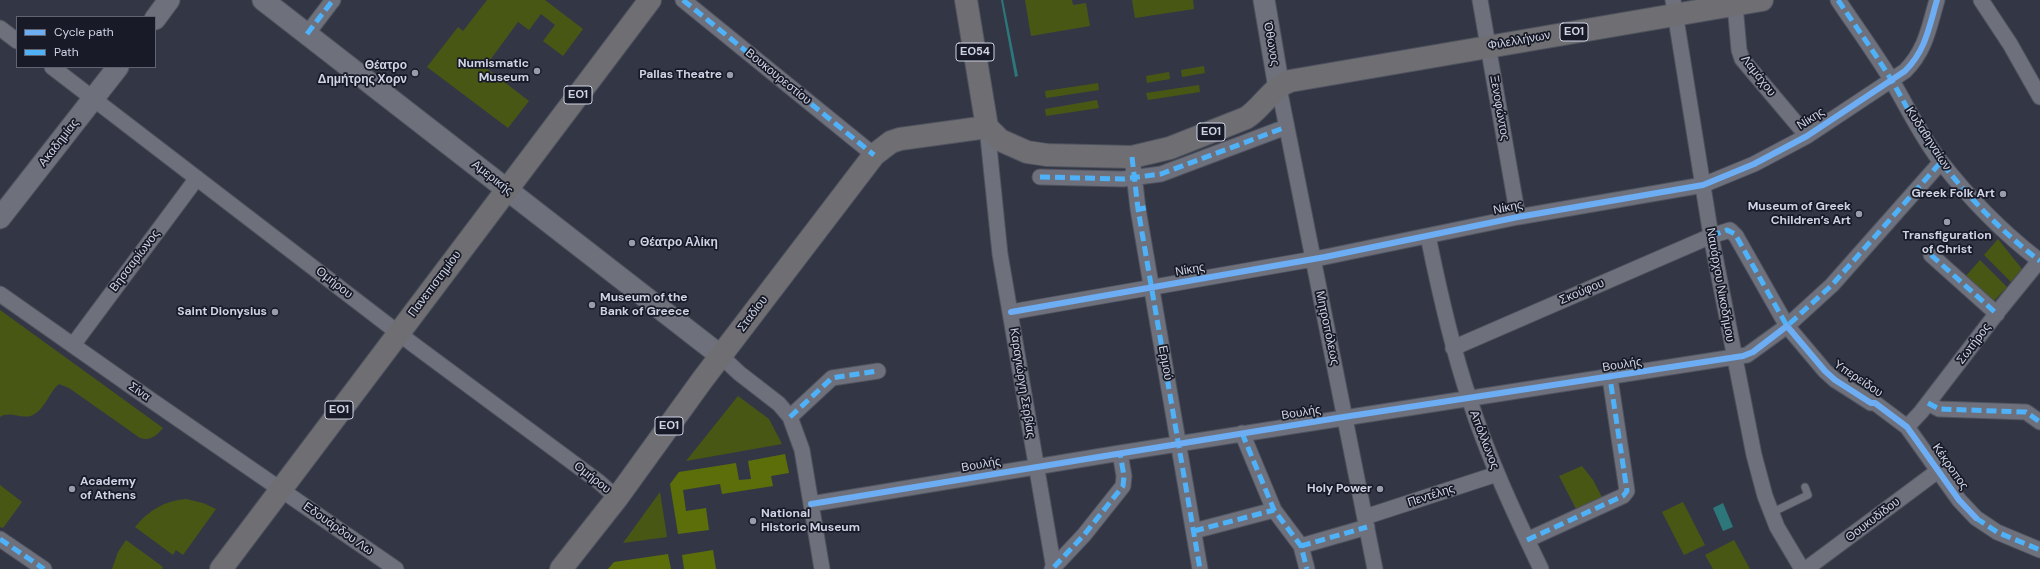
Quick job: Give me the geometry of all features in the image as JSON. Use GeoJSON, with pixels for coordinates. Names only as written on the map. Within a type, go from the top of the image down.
{"type":"FeatureCollection","features":[{"type":"Feature","properties":{"kind":"main road","name":"Πανεπιστημίου"},"geometry":{"type":"LineString","coordinates":[[221,569],[398,332],[650,0]]}},
{"type":"Feature","properties":{"kind":"main road","name":"ΕΟ54"},"geometry":{"type":"LineString","coordinates":[[966,0],[988,127]]}},
{"type":"Feature","properties":{"kind":"main road","name":"Φιλελλήνων"},"geometry":{"type":"LineString","coordinates":[[1279,88],[1281,84],[1290,81],[1488,46],[1674,7],[1735,5],[1762,0]]}},
{"type":"Feature","properties":{"kind":"main road","name":"ΕΟ1"},"geometry":{"type":"LineString","coordinates":[[988,127],[1000,140],[1027,152],[1133,167],[1170,148],[1246,118],[1254,113],[1279,88]]}},
{"type":"Feature","properties":{"kind":"main road","name":"Σταδίου"},"geometry":{"type":"LineString","coordinates":[[561,569],[874,155],[891,142],[900,139],[988,127]]}},
{"type":"Feature","properties":{"kind":"street"},"geometry":{"type":"LineString","coordinates":[[156,18],[169,0]]}},
{"type":"Feature","properties":{"kind":"street","name":"Αμερικής"},"geometry":{"type":"LineString","coordinates":[[263,0],[722,356]]}},
{"type":"Feature","properties":{"kind":"street"},"geometry":{"type":"LineString","coordinates":[[307,34],[334,0]]}},
{"type":"Feature","properties":{"kind":"street","name":"Βουκουρεστίου"},"geometry":{"type":"LineString","coordinates":[[683,0],[874,155]]}},
{"type":"Feature","properties":{"kind":"street","name":"Όθωνος"},"geometry":{"type":"LineString","coordinates":[[1264,0],[1279,88]]}},
{"type":"Feature","properties":{"kind":"street","name":"Ξενοφώντος"},"geometry":{"type":"LineString","coordinates":[[1480,0],[1518,217]]}},
{"type":"Feature","properties":{"kind":"street","name":"Κυδαθηναίων"},"geometry":{"type":"LineString","coordinates":[[1838,0],[1891,80],[1941,162],[1958,183],[1993,220],[2018,244],[2040,261]]}},
{"type":"Feature","properties":{"kind":"street","name":"Νίκης"},"geometry":{"type":"LineString","coordinates":[[1011,312],[1312,259],[1518,217],[1702,185],[1754,164],[1807,136],[1905,71],[1916,60],[1923,45],[1937,0]]}},
{"type":"Feature","properties":{"kind":"street"},"geometry":{"type":"LineString","coordinates":[[1981,0],[2010,44],[2040,96]]}},
{"type":"Feature","properties":{"kind":"street","name":"Λαμάχου"},"geometry":{"type":"LineString","coordinates":[[1735,5],[1739,50],[1742,59],[1807,136]]}},
{"type":"Feature","properties":{"kind":"street","name":"Ναυάρχου Νικοδήμου"},"geometry":{"type":"LineString","coordinates":[[1674,7],[1711,236],[1754,455],[1771,513],[1777,527],[1802,569]]}},
{"type":"Feature","properties":{"kind":"street"},"geometry":{"type":"LineString","coordinates":[[0,28],[16,40]]}},
{"type":"Feature","properties":{"kind":"street","name":"Ομήρου"},"geometry":{"type":"LineString","coordinates":[[53,68],[398,332],[599,482],[616,498]]}},
{"type":"Feature","properties":{"kind":"street","name":"Ακαδημίας"},"geometry":{"type":"LineString","coordinates":[[0,218],[117,68]]}},
{"type":"Feature","properties":{"kind":"street","name":"Μητροπόλεως"},"geometry":{"type":"LineString","coordinates":[[1279,88],[1375,569]]}},
{"type":"Feature","properties":{"kind":"street","name":"Καραγιώργη Σερβίας"},"geometry":{"type":"LineString","coordinates":[[988,127],[999,245],[1053,568]]}},
{"type":"Feature","properties":{"kind":"street"},"geometry":{"type":"LineString","coordinates":[[1040,177],[1123,179],[1133,167],[1161,174],[1286,127]]}},
{"type":"Feature","properties":{"kind":"street","name":"Βουλής"},"geometry":{"type":"LineString","coordinates":[[811,504],[1120,452],[1734,358],[1753,352],[1787,326],[1832,285],[1941,162]]}},
{"type":"Feature","properties":{"kind":"street","name":"Ερμού"},"geometry":{"type":"LineString","coordinates":[[1133,167],[1200,569]]}},
{"type":"Feature","properties":{"kind":"street","name":"Βησσαρίωνος"},"geometry":{"type":"LineString","coordinates":[[73,345],[197,178]]}},
{"type":"Feature","properties":{"kind":"street","name":"Υπερείδου"},"geometry":{"type":"LineString","coordinates":[[1711,236],[1727,230],[1735,234],[1787,326],[1835,380],[1871,403],[1875,403],[1907,427]]}},
{"type":"Feature","properties":{"kind":"street","name":"Απόλλωνος"},"geometry":{"type":"LineString","coordinates":[[1428,236],[1453,348],[1469,398],[1497,474],[1541,569]]}},
{"type":"Feature","properties":{"kind":"street","name":"Σκούφου"},"geometry":{"type":"LineString","coordinates":[[1453,348],[1711,236]]}},
{"type":"Feature","properties":{"kind":"street"},"geometry":{"type":"LineString","coordinates":[[1931,255],[1997,314]]}},
{"type":"Feature","properties":{"kind":"street","name":"Σωτήρος"},"geometry":{"type":"LineString","coordinates":[[1907,427],[1928,403],[2040,261]]}},
{"type":"Feature","properties":{"kind":"street","name":"Σίνα"},"geometry":{"type":"LineString","coordinates":[[0,294],[148,398],[281,488]]}},
{"type":"Feature","properties":{"kind":"street"},"geometry":{"type":"LineString","coordinates":[[722,356],[739,373],[779,404],[790,417],[802,450],[822,569]]}},
{"type":"Feature","properties":{"kind":"street"},"geometry":{"type":"LineString","coordinates":[[790,417],[832,378],[878,371]]}},
{"type":"Feature","properties":{"kind":"street"},"geometry":{"type":"LineString","coordinates":[[1527,540],[1623,496],[1627,491],[1610,378]]}},
{"type":"Feature","properties":{"kind":"street"},"geometry":{"type":"LineString","coordinates":[[1928,403],[1939,409],[2026,412],[2040,422]]}},
{"type":"Feature","properties":{"kind":"street","name":"Κέκροπος"},"geometry":{"type":"LineString","coordinates":[[1907,427],[1939,470],[1973,511],[1997,532],[2040,550]]}},
{"type":"Feature","properties":{"kind":"street"},"geometry":{"type":"LineString","coordinates":[[1242,433],[1274,510],[1301,546],[1307,569]]}},
{"type":"Feature","properties":{"kind":"street"},"geometry":{"type":"LineString","coordinates":[[1053,568],[1084,535],[1123,486],[1124,476],[1120,452]]}},
{"type":"Feature","properties":{"kind":"street","name":"Θουκυδίδου"},"geometry":{"type":"LineString","coordinates":[[1806,569],[1939,470]]}},
{"type":"Feature","properties":{"kind":"street","name":"Πεντέλης"},"geometry":{"type":"LineString","coordinates":[[1301,546],[1497,474]]}},
{"type":"Feature","properties":{"kind":"street","name":"Εδουάρδου Λω"},"geometry":{"type":"LineString","coordinates":[[281,488],[396,569]]}},
{"type":"Feature","properties":{"kind":"street"},"geometry":{"type":"LineString","coordinates":[[1194,531],[1274,510]]}},
{"type":"Feature","properties":{"kind":"street"},"geometry":{"type":"LineString","coordinates":[[0,539],[44,569]]}},
{"type":"Feature","properties":{"kind":"lane"},"geometry":{"type":"LineString","coordinates":[[1771,513],[1808,495],[1805,487]]}},
{"type":"Feature","properties":{"kind":"shaded area"},"geometry":{"type":"Polygon","coordinates":[[[487,0],[545,0],[583,29],[563,56],[543,41],[555,25],[541,14],[529,30],[518,22],[485,67],[529,101],[508,128],[427,67],[458,27],[463,31],[487,0]]]}},
{"type":"Feature","properties":{"kind":"shaded area"},"geometry":{"type":"Polygon","coordinates":[[[1001,0],[1003,0],[1018,76],[1015,77],[1001,0]]]}},
{"type":"Feature","properties":{"kind":"shaded area"},"geometry":{"type":"Polygon","coordinates":[[[1025,0],[1072,0],[1073,5],[1086,3],[1090,26],[1031,36],[1025,0]]]}},
{"type":"Feature","properties":{"kind":"shaded area"},"geometry":{"type":"Polygon","coordinates":[[[1132,0],[1193,0],[1194,9],[1135,18],[1132,0]]]}},
{"type":"Feature","properties":{"kind":"shaded area"},"geometry":{"type":"Polygon","coordinates":[[[1204,66],[1205,73],[1182,77],[1181,70],[1204,66]]]}},
{"type":"Feature","properties":{"kind":"shaded area"},"geometry":{"type":"Polygon","coordinates":[[[1169,72],[1170,79],[1147,83],[1146,76],[1169,72]]]}},
{"type":"Feature","properties":{"kind":"shaded area"},"geometry":{"type":"Polygon","coordinates":[[[1098,83],[1099,90],[1046,98],[1045,91],[1098,83]]]}},
{"type":"Feature","properties":{"kind":"shaded area"},"geometry":{"type":"Polygon","coordinates":[[[1199,85],[1200,92],[1148,100],[1146,93],[1199,85]]]}},
{"type":"Feature","properties":{"kind":"shaded area"},"geometry":{"type":"Polygon","coordinates":[[[1097,100],[1099,108],[1046,116],[1045,109],[1097,100]]]}},
{"type":"Feature","properties":{"kind":"shaded area"},"geometry":{"type":"Polygon","coordinates":[[[1998,239],[2022,269],[2011,282],[1984,255],[1998,239]]]}},
{"type":"Feature","properties":{"kind":"shaded area"},"geometry":{"type":"Polygon","coordinates":[[[1980,260],[2007,287],[1993,302],[1965,277],[1980,260]]]}},
{"type":"Feature","properties":{"kind":"shaded area"},"geometry":{"type":"Polygon","coordinates":[[[0,310],[163,428],[153,437],[147,439],[140,438],[69,388],[59,384],[41,408],[33,415],[24,416],[7,414],[0,417],[0,310]]]}},
{"type":"Feature","properties":{"kind":"shaded area"},"geometry":{"type":"Polygon","coordinates":[[[738,396],[769,419],[782,444],[686,461],[738,396]]]}},
{"type":"Feature","properties":{"kind":"shaded area"},"geometry":{"type":"Polygon","coordinates":[[[1582,466],[1593,480],[1602,497],[1576,509],[1559,476],[1582,466]]]}},
{"type":"Feature","properties":{"kind":"shaded area"},"geometry":{"type":"Polygon","coordinates":[[[0,485],[22,502],[3,528],[0,527],[0,485]]]}},
{"type":"Feature","properties":{"kind":"shaded area"},"geometry":{"type":"Polygon","coordinates":[[[660,492],[667,537],[623,543],[660,492]]]}},
{"type":"Feature","properties":{"kind":"shaded area"},"geometry":{"type":"Polygon","coordinates":[[[186,499],[203,503],[216,509],[183,555],[176,550],[173,555],[135,527],[151,511],[158,507],[178,500],[186,499]]]}},
{"type":"Feature","properties":{"kind":"shaded area"},"geometry":{"type":"Polygon","coordinates":[[[1683,502],[1705,545],[1684,555],[1662,512],[1683,502]]]}},
{"type":"Feature","properties":{"kind":"shaded area"},"geometry":{"type":"Polygon","coordinates":[[[1723,503],[1733,527],[1723,531],[1713,508],[1723,503]]]}},
{"type":"Feature","properties":{"kind":"shaded area"},"geometry":{"type":"Polygon","coordinates":[[[126,540],[163,567],[162,569],[112,569],[118,552],[126,540]]]}},
{"type":"Feature","properties":{"kind":"shaded area"},"geometry":{"type":"Polygon","coordinates":[[[1734,540],[1750,569],[1713,569],[1705,555],[1734,540]]]}},
{"type":"Feature","properties":{"kind":"green space"},"geometry":{"type":"Polygon","coordinates":[[[785,454],[789,473],[771,476],[773,486],[722,494],[720,484],[683,490],[686,511],[706,508],[709,530],[678,534],[670,484],[679,472],[736,463],[739,480],[751,479],[748,461],[785,454]]]}},
{"type":"Feature","properties":{"kind":"green space"},"geometry":{"type":"Polygon","coordinates":[[[713,550],[716,569],[684,569],[682,555],[713,550]]]}},
{"type":"Feature","properties":{"kind":"green space"},"geometry":{"type":"Polygon","coordinates":[[[668,554],[671,569],[608,569],[614,562],[668,554]]]}},
{"type":"Feature","properties":{"kind":"marked path"},"geometry":{"type":"LineString","coordinates":[[307,34],[333,0]]}},
{"type":"Feature","properties":{"kind":"marked path"},"geometry":{"type":"LineString","coordinates":[[683,0],[874,155]]}},
{"type":"Feature","properties":{"kind":"marked path"},"geometry":{"type":"LineString","coordinates":[[1838,0],[1886,71],[1934,153],[1988,215],[2013,239],[2040,261]]}},
{"type":"Feature","properties":{"kind":"marked path"},"geometry":{"type":"LineString","coordinates":[[1040,177],[1123,179],[1161,174],[1286,127]]}},
{"type":"Feature","properties":{"kind":"marked path"},"geometry":{"type":"LineString","coordinates":[[1132,157],[1138,209],[1200,569]]}},
{"type":"Feature","properties":{"kind":"marked path"},"geometry":{"type":"LineString","coordinates":[[1711,236],[1727,230],[1735,234],[1787,326],[1832,285],[1941,162]]}},
{"type":"Feature","properties":{"kind":"marked path"},"geometry":{"type":"LineString","coordinates":[[1136,210],[1149,207]]}},
{"type":"Feature","properties":{"kind":"marked path"},"geometry":{"type":"LineString","coordinates":[[1931,255],[1997,314]]}},
{"type":"Feature","properties":{"kind":"marked path"},"geometry":{"type":"LineString","coordinates":[[790,417],[832,378],[878,371]]}},
{"type":"Feature","properties":{"kind":"marked path"},"geometry":{"type":"LineString","coordinates":[[1527,540],[1623,496],[1627,491],[1610,378]]}},
{"type":"Feature","properties":{"kind":"marked path"},"geometry":{"type":"LineString","coordinates":[[1928,403],[1939,409],[2026,412],[2040,422]]}},
{"type":"Feature","properties":{"kind":"marked path"},"geometry":{"type":"LineString","coordinates":[[1242,433],[1274,510],[1301,546],[1307,569]]}},
{"type":"Feature","properties":{"kind":"marked path"},"geometry":{"type":"LineString","coordinates":[[1054,567],[1084,535],[1123,486],[1124,476],[1120,453]]}},
{"type":"Feature","properties":{"kind":"marked path"},"geometry":{"type":"LineString","coordinates":[[1194,531],[1274,510]]}},
{"type":"Feature","properties":{"kind":"marked path"},"geometry":{"type":"LineString","coordinates":[[1976,518],[1997,532],[2040,550]]}},
{"type":"Feature","properties":{"kind":"marked path"},"geometry":{"type":"LineString","coordinates":[[1301,546],[1367,527]]}},
{"type":"Feature","properties":{"kind":"marked path"},"geometry":{"type":"LineString","coordinates":[[0,539],[44,569]]}},
{"type":"Feature","properties":{"kind":"cycle path"},"geometry":{"type":"LineString","coordinates":[[1011,312],[1325,257],[1518,217],[1703,185],[1754,164],[1807,136],[1905,71],[1918,55],[1926,38],[1937,0]]}},
{"type":"Feature","properties":{"kind":"cycle path"},"geometry":{"type":"LineString","coordinates":[[811,504],[1337,418],[1743,356],[1753,352],[1787,326],[1825,371],[1835,380],[1871,403],[1875,403],[1907,427],[1959,500],[1976,518]]}},
{"type":"Feature","properties":{"kind":"place","name":"Numismatic Museum"},"geometry":{"type":"Point","coordinates":[537,71]}},
{"type":"Feature","properties":{"kind":"place","name":"Θέατρο Δημήτρης Χορν"},"geometry":{"type":"Point","coordinates":[415,73]}},
{"type":"Feature","properties":{"kind":"place","name":"Pallas Theatre"},"geometry":{"type":"Point","coordinates":[730,75]}},
{"type":"Feature","properties":{"kind":"place","name":"Greek Folk Art"},"geometry":{"type":"Point","coordinates":[2003,194]}},
{"type":"Feature","properties":{"kind":"place","name":"Museum of Greek Children’s Art"},"geometry":{"type":"Point","coordinates":[1859,214]}},
{"type":"Feature","properties":{"kind":"place","name":"Transfiguration of Christ"},"geometry":{"type":"Point","coordinates":[1947,222]}},
{"type":"Feature","properties":{"kind":"place","name":"Θέατρο Αλίκη"},"geometry":{"type":"Point","coordinates":[632,243]}},
{"type":"Feature","properties":{"kind":"place","name":"Museum of the Bank of Greece"},"geometry":{"type":"Point","coordinates":[592,305]}},
{"type":"Feature","properties":{"kind":"place","name":"Saint Dionysius"},"geometry":{"type":"Point","coordinates":[275,312]}},
{"type":"Feature","properties":{"kind":"place","name":"Academy of Athens"},"geometry":{"type":"Point","coordinates":[72,489]}},
{"type":"Feature","properties":{"kind":"place","name":"Holy Power"},"geometry":{"type":"Point","coordinates":[1380,489]}},
{"type":"Feature","properties":{"kind":"place","name":"National Historic Museum"},"geometry":{"type":"Point","coordinates":[753,521]}}]}
